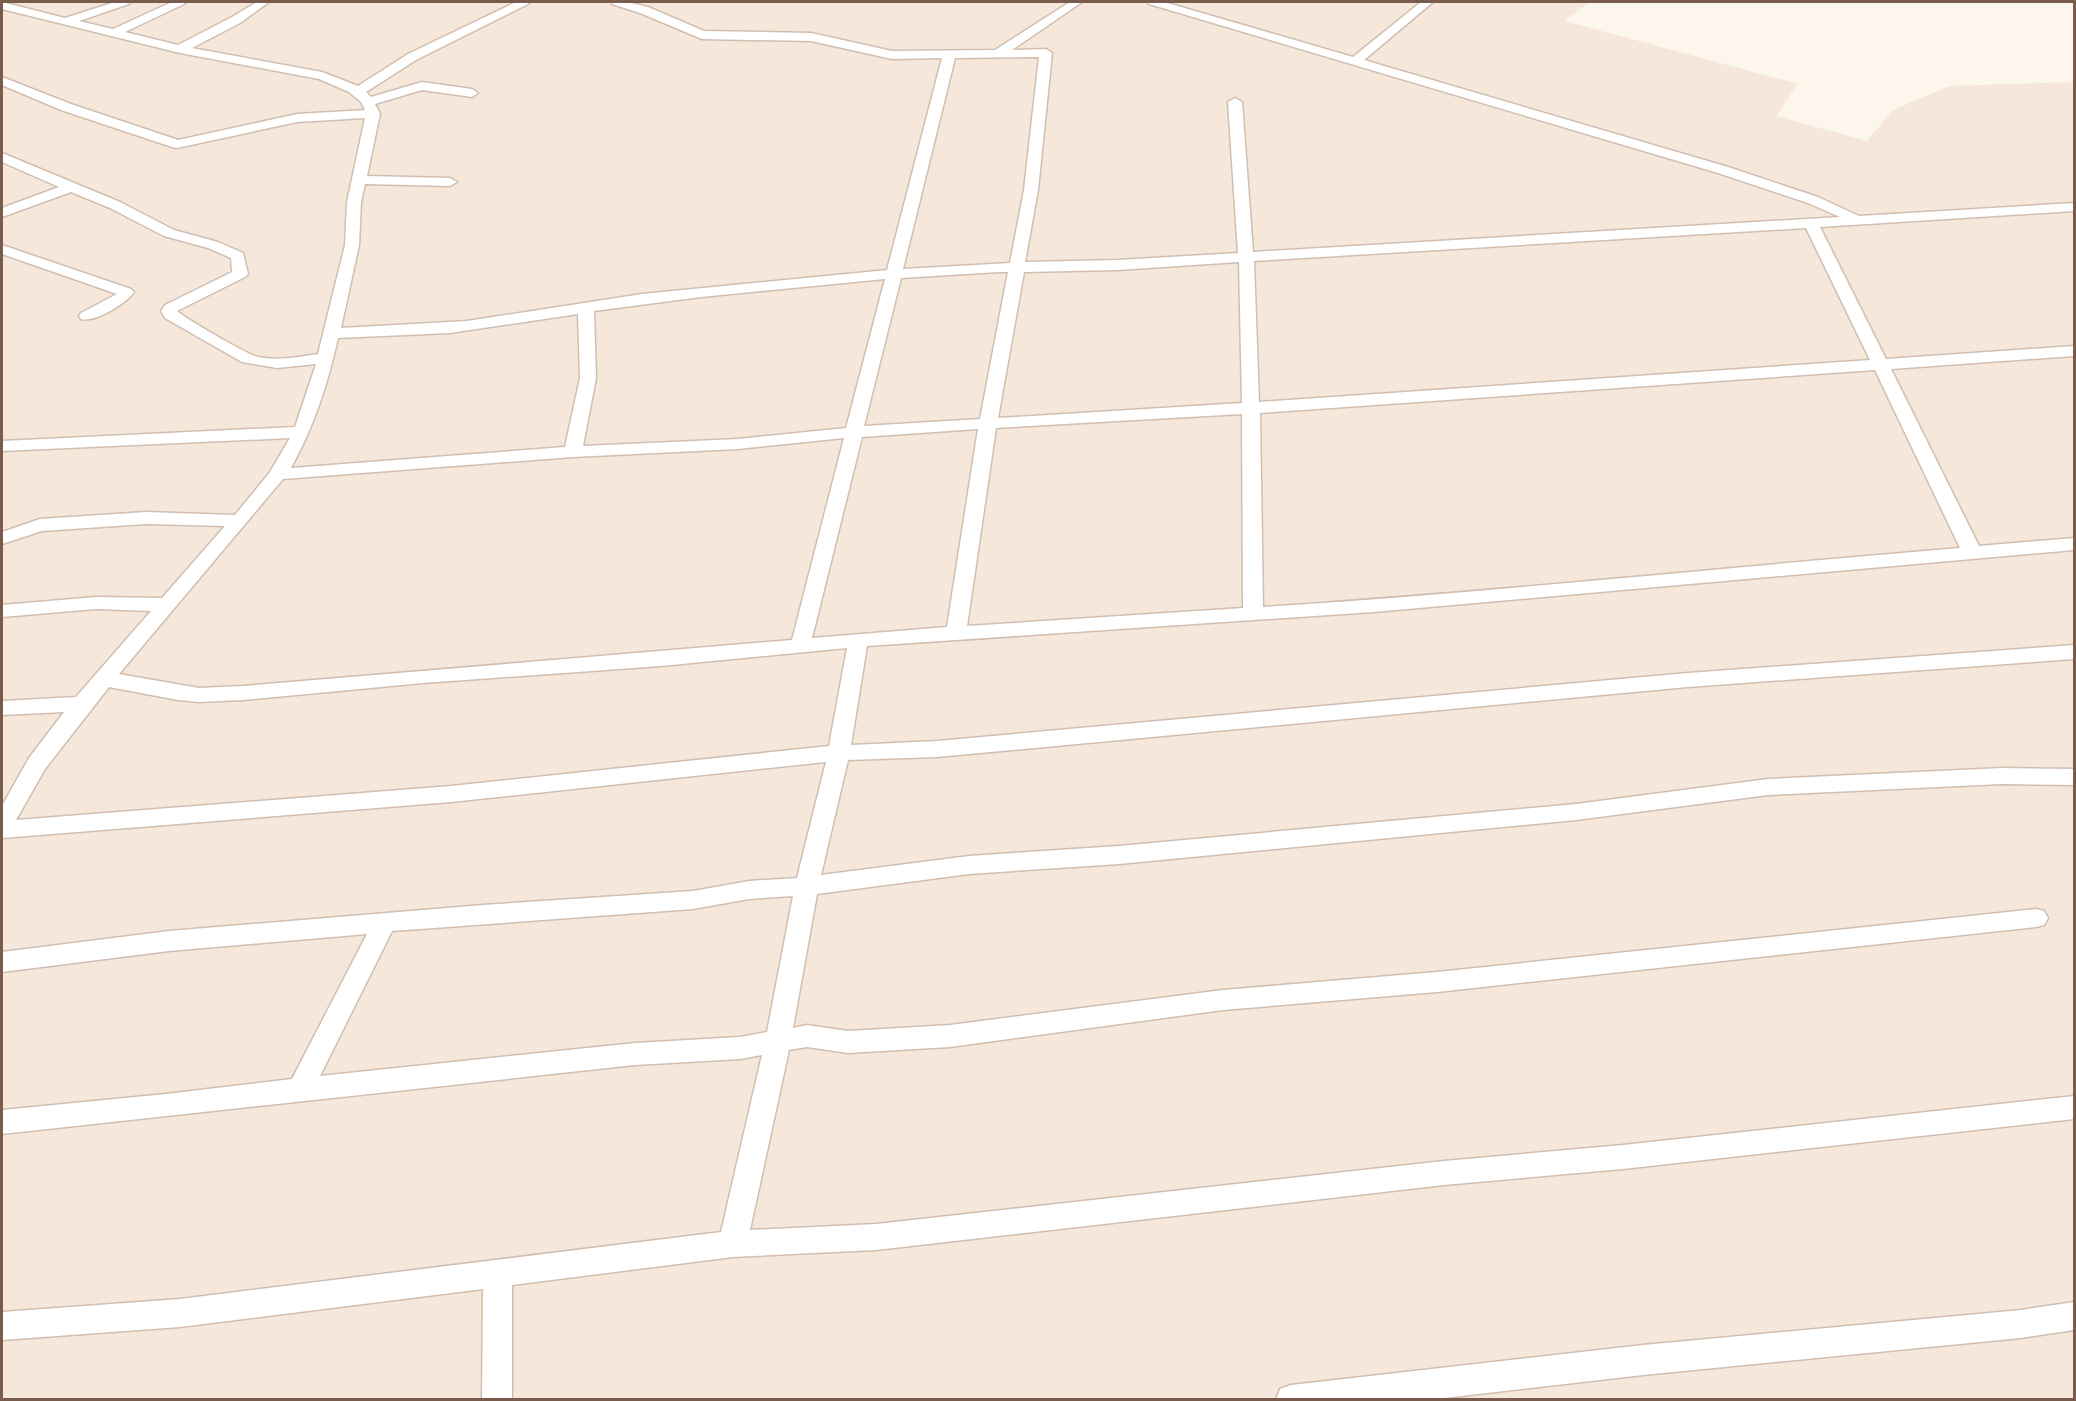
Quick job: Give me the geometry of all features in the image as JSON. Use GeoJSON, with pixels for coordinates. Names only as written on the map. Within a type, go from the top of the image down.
{"type":"FeatureCollection","features":[{"type":"Feature","properties":{"kind":"street"},"geometry":{"type":"LineString","coordinates":[[2,16],[42,2]]}},
{"type":"Feature","properties":{"kind":"street"},"geometry":{"type":"LineString","coordinates":[[67,21],[125,2]]}},
{"type":"Feature","properties":{"kind":"street"},"geometry":{"type":"LineString","coordinates":[[114,33],[180,2]]}},
{"type":"Feature","properties":{"kind":"street"},"geometry":{"type":"LineString","coordinates":[[180,49],[236,20],[264,2]]}},
{"type":"Feature","properties":{"kind":"street"},"geometry":{"type":"LineString","coordinates":[[3,822],[37,764],[82,704],[106,679],[240,521],[278,474],[302,432],[321,377],[352,244],[354,202],[360,180],[367,102],[412,57],[524,2]]}},
{"type":"Feature","properties":{"kind":"street"},"geometry":{"type":"LineString","coordinates":[[616,2],[644,10],[702,35],[811,37],[892,55],[1046,53],[1031,190],[988,423],[956,633]]}},
{"type":"Feature","properties":{"kind":"street"},"geometry":{"type":"LineString","coordinates":[[997,54],[1077,2]]}},
{"type":"Feature","properties":{"kind":"street"},"geometry":{"type":"LineString","coordinates":[[1153,2],[1723,170],[1813,200],[1859,220]]}},
{"type":"Feature","properties":{"kind":"street"},"geometry":{"type":"LineString","coordinates":[[1354,62],[1428,2]]}},
{"type":"Feature","properties":{"kind":"street"},"geometry":{"type":"LineString","coordinates":[[2,6],[180,49],[322,76],[345,83],[367,102]]}},
{"type":"Feature","properties":{"kind":"street"},"geometry":{"type":"LineString","coordinates":[[800,646],[949,56]]}},
{"type":"Feature","properties":{"kind":"street"},"geometry":{"type":"LineString","coordinates":[[2,81],[66,107],[177,144],[367,102],[422,86],[472,93]]}},
{"type":"Feature","properties":{"kind":"street"},"geometry":{"type":"LineString","coordinates":[[1235,102],[1246,258],[1251,408],[1253,614]]}},
{"type":"Feature","properties":{"kind":"street"},"geometry":{"type":"LineString","coordinates":[[2,157],[115,205],[169,234],[213,245],[238,256],[240,274],[171,308],[169,311],[171,315],[261,363],[281,364],[325,358]]}},
{"type":"Feature","properties":{"kind":"street"},"geometry":{"type":"LineString","coordinates":[[360,180],[450,183]]}},
{"type":"Feature","properties":{"kind":"street"},"geometry":{"type":"LineString","coordinates":[[2,213],[71,187]]}},
{"type":"Feature","properties":{"kind":"street"},"geometry":{"type":"LineString","coordinates":[[331,333],[400,332],[467,326],[586,307],[824,280],[1018,266],[1118,265],[1246,258],[2074,207]]}},
{"type":"Feature","properties":{"kind":"street"},"geometry":{"type":"LineString","coordinates":[[1811,223],[1973,554]]}},
{"type":"Feature","properties":{"kind":"street"},"geometry":{"type":"LineString","coordinates":[[2,249],[126,292],[123,297],[87,316]]}},
{"type":"Feature","properties":{"kind":"street"},"geometry":{"type":"LineString","coordinates":[[573,452],[588,378],[586,307]]}},
{"type":"Feature","properties":{"kind":"street"},"geometry":{"type":"LineString","coordinates":[[278,474],[573,452],[738,444],[854,432],[1251,408],[2074,351]]}},
{"type":"Feature","properties":{"kind":"street"},"geometry":{"type":"LineString","coordinates":[[2,446],[302,432]]}},
{"type":"Feature","properties":{"kind":"street"},"geometry":{"type":"LineString","coordinates":[[2,538],[40,525],[146,518],[240,521]]}},
{"type":"Feature","properties":{"kind":"street"},"geometry":{"type":"LineString","coordinates":[[106,679],[178,693],[220,695],[423,675],[662,659],[858,640],[1557,591],[1720,574],[2074,544]]}},
{"type":"Feature","properties":{"kind":"street"},"geometry":{"type":"LineString","coordinates":[[2,611],[96,603],[167,605]]}},
{"type":"Feature","properties":{"kind":"street"},"geometry":{"type":"LineString","coordinates":[[733,1244],[778,1041],[807,886],[839,753],[858,640]]}},
{"type":"Feature","properties":{"kind":"street"},"geometry":{"type":"LineString","coordinates":[[3,822],[451,794],[839,753],[937,749],[1688,680],[2074,652]]}},
{"type":"Feature","properties":{"kind":"street"},"geometry":{"type":"LineString","coordinates":[[2,708],[82,704]]}},
{"type":"Feature","properties":{"kind":"street"},"geometry":{"type":"LineString","coordinates":[[2,962],[169,941],[693,900],[749,890],[807,886],[969,865],[1119,855],[1576,812],[1768,787],[2002,776],[2074,777]]}},
{"type":"Feature","properties":{"kind":"street"},"geometry":{"type":"LineString","coordinates":[[2,1122],[635,1054],[740,1048],[807,1036],[848,1042],[950,1036],[1223,1000],[1437,982],[2036,918]]}},
{"type":"Feature","properties":{"kind":"street"},"geometry":{"type":"LineString","coordinates":[[300,1089],[384,923]]}},
{"type":"Feature","properties":{"kind":"street"},"geometry":{"type":"LineString","coordinates":[[2,1326],[180,1313],[733,1244],[876,1237],[1444,1173],[1623,1157],[2074,1108]]}},
{"type":"Feature","properties":{"kind":"street"},"geometry":{"type":"LineString","coordinates":[[497,1400],[498,1274]]}},
{"type":"Feature","properties":{"kind":"street"},"geometry":{"type":"LineString","coordinates":[[1291,1400],[1631,1361],[2021,1324],[2074,1316]]}},
{"type":"Feature","properties":{"kind":"shaded area"},"geometry":{"type":"Polygon","coordinates":[[[2,2],[1589,2],[1565,21],[1798,84],[1776,116],[1867,141],[1893,110],[1949,86],[2074,82],[2074,1399],[2,1400],[2,2]]]}}]}
